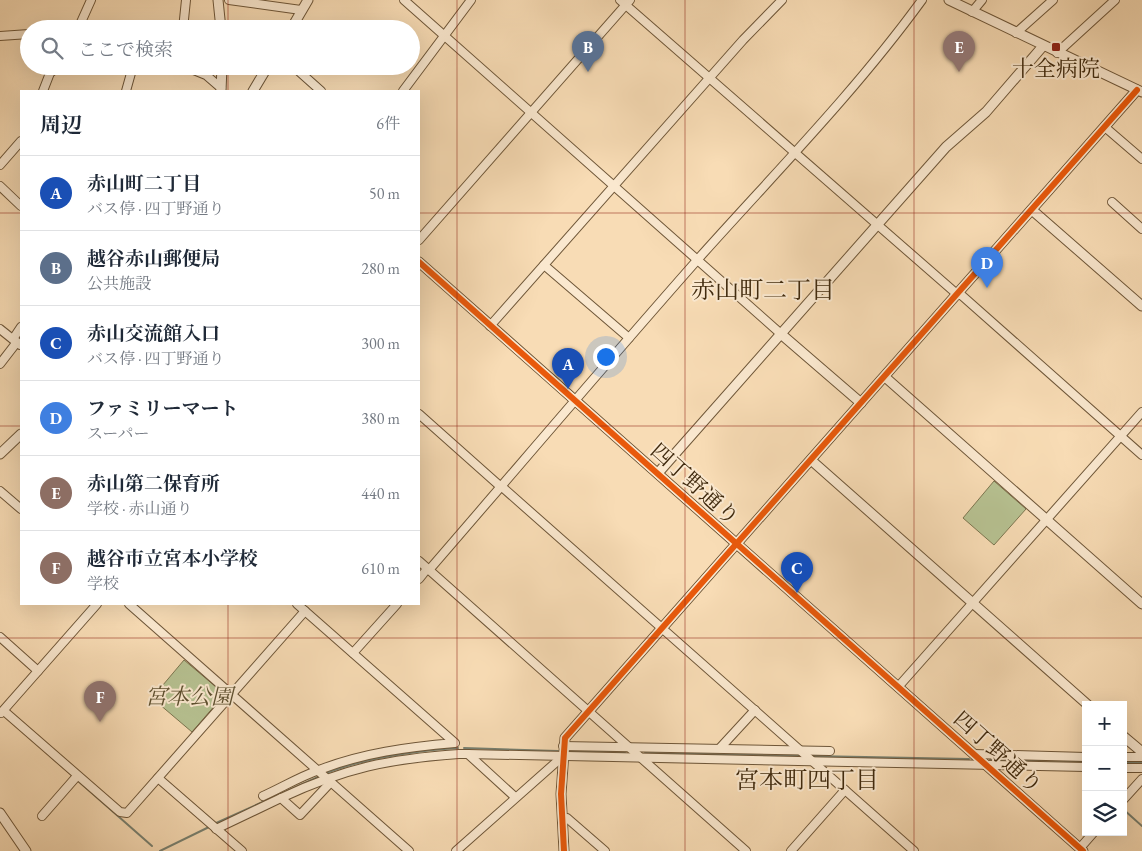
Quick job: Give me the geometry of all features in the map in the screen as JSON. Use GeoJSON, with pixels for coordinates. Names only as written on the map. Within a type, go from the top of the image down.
{"type":"FeatureCollection","features":[{"type":"Feature","properties":{"kind":"street"},"geometry":{"type":"LineString","coordinates":[[82,20],[91,0]]}},
{"type":"Feature","properties":{"kind":"street"},"geometry":{"type":"LineString","coordinates":[[184,20],[186,0]]}},
{"type":"Feature","properties":{"kind":"street"},"geometry":{"type":"LineString","coordinates":[[218,0],[219,20]]}},
{"type":"Feature","properties":{"kind":"street"},"geometry":{"type":"LineString","coordinates":[[229,0],[302,10]]}},
{"type":"Feature","properties":{"kind":"street"},"geometry":{"type":"LineString","coordinates":[[296,20],[308,0]]}},
{"type":"Feature","properties":{"kind":"street"},"geometry":{"type":"LineString","coordinates":[[404,0],[861,404]]}},
{"type":"Feature","properties":{"kind":"street"},"geometry":{"type":"LineString","coordinates":[[420,68],[471,0]]}},
{"type":"Feature","properties":{"kind":"street"},"geometry":{"type":"LineString","coordinates":[[490,326],[710,78],[782,0]]}},
{"type":"Feature","properties":{"kind":"street"},"geometry":{"type":"LineString","coordinates":[[420,578],[899,32],[922,0]]}},
{"type":"Feature","properties":{"kind":"street"},"geometry":{"type":"LineString","coordinates":[[564,851],[561,794],[562,757],[565,738],[1032,210],[1140,91],[949,0]]}},
{"type":"Feature","properties":{"kind":"street"},"geometry":{"type":"LineString","coordinates":[[972,12],[982,0]]}},
{"type":"Feature","properties":{"kind":"street"},"geometry":{"type":"LineString","coordinates":[[1016,33],[1052,0]]}},
{"type":"Feature","properties":{"kind":"street"},"geometry":{"type":"LineString","coordinates":[[1057,53],[1116,0]]}},
{"type":"Feature","properties":{"kind":"street"},"geometry":{"type":"LineString","coordinates":[[420,239],[625,2],[877,225],[1142,455]]}},
{"type":"Feature","properties":{"kind":"street"},"geometry":{"type":"LineString","coordinates":[[0,36],[20,35]]}},
{"type":"Feature","properties":{"kind":"street"},"geometry":{"type":"LineString","coordinates":[[658,474],[946,147],[986,112],[1043,46]]}},
{"type":"Feature","properties":{"kind":"street"},"geometry":{"type":"LineString","coordinates":[[43,90],[49,75]]}},
{"type":"Feature","properties":{"kind":"street"},"geometry":{"type":"LineString","coordinates":[[126,90],[130,75]]}},
{"type":"Feature","properties":{"kind":"street"},"geometry":{"type":"LineString","coordinates":[[206,75],[223,90]]}},
{"type":"Feature","properties":{"kind":"street"},"geometry":{"type":"LineString","coordinates":[[222,75],[223,90]]}},
{"type":"Feature","properties":{"kind":"street"},"geometry":{"type":"LineString","coordinates":[[254,90],[263,75]]}},
{"type":"Feature","properties":{"kind":"street"},"geometry":{"type":"LineString","coordinates":[[303,75],[320,90]]}},
{"type":"Feature","properties":{"kind":"street"},"geometry":{"type":"LineString","coordinates":[[404,90],[415,75]]}},
{"type":"Feature","properties":{"kind":"street"},"geometry":{"type":"LineString","coordinates":[[1106,128],[1142,159]]}},
{"type":"Feature","properties":{"kind":"street"},"geometry":{"type":"LineString","coordinates":[[0,165],[20,142]]}},
{"type":"Feature","properties":{"kind":"street"},"geometry":{"type":"LineString","coordinates":[[0,186],[20,205]]}},
{"type":"Feature","properties":{"kind":"street"},"geometry":{"type":"LineString","coordinates":[[1112,202],[1142,229]]}},
{"type":"Feature","properties":{"kind":"street"},"geometry":{"type":"LineString","coordinates":[[1032,210],[1142,306]]}},
{"type":"Feature","properties":{"kind":"street","name":"四丁野通り"},"geometry":{"type":"LineString","coordinates":[[420,263],[1082,850]]}},
{"type":"Feature","properties":{"kind":"street"},"geometry":{"type":"LineString","coordinates":[[544,265],[629,338]]}},
{"type":"Feature","properties":{"kind":"street"},"geometry":{"type":"LineString","coordinates":[[0,329],[17,342],[0,364]]}},
{"type":"Feature","properties":{"kind":"street"},"geometry":{"type":"LineString","coordinates":[[885,377],[1142,604]]}},
{"type":"Feature","properties":{"kind":"street"},"geometry":{"type":"LineString","coordinates":[[898,686],[1142,412]]}},
{"type":"Feature","properties":{"kind":"street"},"geometry":{"type":"LineString","coordinates":[[420,415],[802,750],[813,762],[914,851]]}},
{"type":"Feature","properties":{"kind":"street"},"geometry":{"type":"LineString","coordinates":[[0,454],[20,435]]}},
{"type":"Feature","properties":{"kind":"street"},"geometry":{"type":"LineString","coordinates":[[811,460],[1083,701]]}},
{"type":"Feature","properties":{"kind":"street"},"geometry":{"type":"LineString","coordinates":[[0,491],[20,508]]}},
{"type":"Feature","properties":{"kind":"street"},"geometry":{"type":"LineString","coordinates":[[420,562],[746,851]]}},
{"type":"Feature","properties":{"kind":"street"},"geometry":{"type":"LineString","coordinates":[[96,605],[2,712],[120,812],[127,813],[306,611]]}},
{"type":"Feature","properties":{"kind":"street"},"geometry":{"type":"LineString","coordinates":[[130,605],[318,770],[327,781],[409,851]]}},
{"type":"Feature","properties":{"kind":"street"},"geometry":{"type":"LineString","coordinates":[[262,796],[318,770],[381,752],[455,743],[298,605]]}},
{"type":"Feature","properties":{"kind":"street"},"geometry":{"type":"LineString","coordinates":[[353,653],[396,605]]}},
{"type":"Feature","properties":{"kind":"street"},"geometry":{"type":"LineString","coordinates":[[0,637],[38,671]]}},
{"type":"Feature","properties":{"kind":"street"},"geometry":{"type":"LineString","coordinates":[[720,748],[755,710]]}},
{"type":"Feature","properties":{"kind":"street"},"geometry":{"type":"LineString","coordinates":[[1127,739],[1142,752]]}},
{"type":"Feature","properties":{"kind":"street"},"geometry":{"type":"LineString","coordinates":[[563,746],[830,751]]}},
{"type":"Feature","properties":{"kind":"street"},"geometry":{"type":"LineString","coordinates":[[216,829],[281,798],[387,760],[468,754],[1082,767]]}},
{"type":"Feature","properties":{"kind":"street"},"geometry":{"type":"LineString","coordinates":[[468,754],[515,797]]}},
{"type":"Feature","properties":{"kind":"street"},"geometry":{"type":"LineString","coordinates":[[974,754],[1082,757]]}},
{"type":"Feature","properties":{"kind":"street"},"geometry":{"type":"LineString","coordinates":[[456,851],[562,757]]}},
{"type":"Feature","properties":{"kind":"street"},"geometry":{"type":"LineString","coordinates":[[1127,757],[1142,757]]}},
{"type":"Feature","properties":{"kind":"street"},"geometry":{"type":"LineString","coordinates":[[1127,768],[1142,768]]}},
{"type":"Feature","properties":{"kind":"street"},"geometry":{"type":"LineString","coordinates":[[42,816],[77,776]]}},
{"type":"Feature","properties":{"kind":"street"},"geometry":{"type":"LineString","coordinates":[[158,778],[242,851]]}},
{"type":"Feature","properties":{"kind":"street"},"geometry":{"type":"LineString","coordinates":[[1127,796],[1142,779]]}},
{"type":"Feature","properties":{"kind":"street"},"geometry":{"type":"LineString","coordinates":[[281,798],[300,816],[327,781]]}},
{"type":"Feature","properties":{"kind":"street"},"geometry":{"type":"LineString","coordinates":[[791,851],[845,790]]}},
{"type":"Feature","properties":{"kind":"street"},"geometry":{"type":"LineString","coordinates":[[0,813],[26,851]]}},
{"type":"Feature","properties":{"kind":"street"},"geometry":{"type":"LineString","coordinates":[[563,819],[568,818],[605,851]]}},
{"type":"Feature","properties":{"kind":"street"},"geometry":{"type":"LineString","coordinates":[[1082,850],[1091,836]]}},
{"type":"Feature","properties":{"kind":"green space"},"geometry":{"type":"Polygon","coordinates":[[[994,481],[1026,509],[994,545],[963,518],[994,481]]]}},
{"type":"Feature","properties":{"kind":"green space","name":"宮本公園"},"geometry":{"type":"Polygon","coordinates":[[[184,660],[222,692],[223,696],[192,732],[152,698],[184,660]]]}},
{"type":"Feature","properties":{"kind":"waterway"},"geometry":{"type":"LineString","coordinates":[[326,773],[342,767],[391,756],[458,748]]}},
{"type":"Feature","properties":{"kind":"waterway"},"geometry":{"type":"LineString","coordinates":[[464,748],[558,751]]}},
{"type":"Feature","properties":{"kind":"waterway"},"geometry":{"type":"LineString","coordinates":[[569,751],[625,752]]}},
{"type":"Feature","properties":{"kind":"waterway"},"geometry":{"type":"LineString","coordinates":[[645,753],[801,756]]}},
{"type":"Feature","properties":{"kind":"waterway"},"geometry":{"type":"LineString","coordinates":[[50,756],[73,776]]}},
{"type":"Feature","properties":{"kind":"waterway"},"geometry":{"type":"LineString","coordinates":[[813,756],[969,759]]}},
{"type":"Feature","properties":{"kind":"waterway"},"geometry":{"type":"LineString","coordinates":[[990,760],[1082,761]]}},
{"type":"Feature","properties":{"kind":"waterway"},"geometry":{"type":"LineString","coordinates":[[1127,762],[1142,762]]}},
{"type":"Feature","properties":{"kind":"waterway"},"geometry":{"type":"LineString","coordinates":[[214,824],[318,777]]}},
{"type":"Feature","properties":{"kind":"waterway"},"geometry":{"type":"LineString","coordinates":[[77,780],[152,846]]}},
{"type":"Feature","properties":{"kind":"waterway"},"geometry":{"type":"LineString","coordinates":[[1127,813],[1142,826]]}},
{"type":"Feature","properties":{"kind":"waterway"},"geometry":{"type":"LineString","coordinates":[[160,851],[209,827]]}},
{"type":"Feature","properties":{"kind":"cycle path"},"geometry":{"type":"LineString","coordinates":[[564,851],[561,794],[565,738],[1137,90]]}},
{"type":"Feature","properties":{"kind":"cycle path"},"geometry":{"type":"LineString","coordinates":[[420,263],[1083,851]]}},
{"type":"Feature","properties":{"kind":"place","name":"十全病院"},"geometry":{"type":"Point","coordinates":[1056,47]}},
{"type":"Feature","properties":{"kind":"place","name":"越谷赤山郵便局"},"geometry":{"type":"Point","coordinates":[588,72]}},
{"type":"Feature","properties":{"kind":"place","name":"赤山第二保育所"},"geometry":{"type":"Point","coordinates":[959,72]}},
{"type":"Feature","properties":{"kind":"place","name":"ファミリーマート"},"geometry":{"type":"Point","coordinates":[987,288]}},
{"type":"Feature","properties":{"kind":"place","name":"赤山町二丁目"},"geometry":{"type":"Point","coordinates":[568,389]}},
{"type":"Feature","properties":{"kind":"place","name":"赤山交流館入口"},"geometry":{"type":"Point","coordinates":[797,593]}},
{"type":"Feature","properties":{"kind":"place","name":"越谷市立宮本小学校"},"geometry":{"type":"Point","coordinates":[100,722]}},
{"type":"Feature","properties":{"kind":"district","name":"赤山町二丁目"},"geometry":{"type":"Point","coordinates":[763,289]}},
{"type":"Feature","properties":{"kind":"district","name":"宮本町四丁目"},"geometry":{"type":"Point","coordinates":[807,779]}}]}
